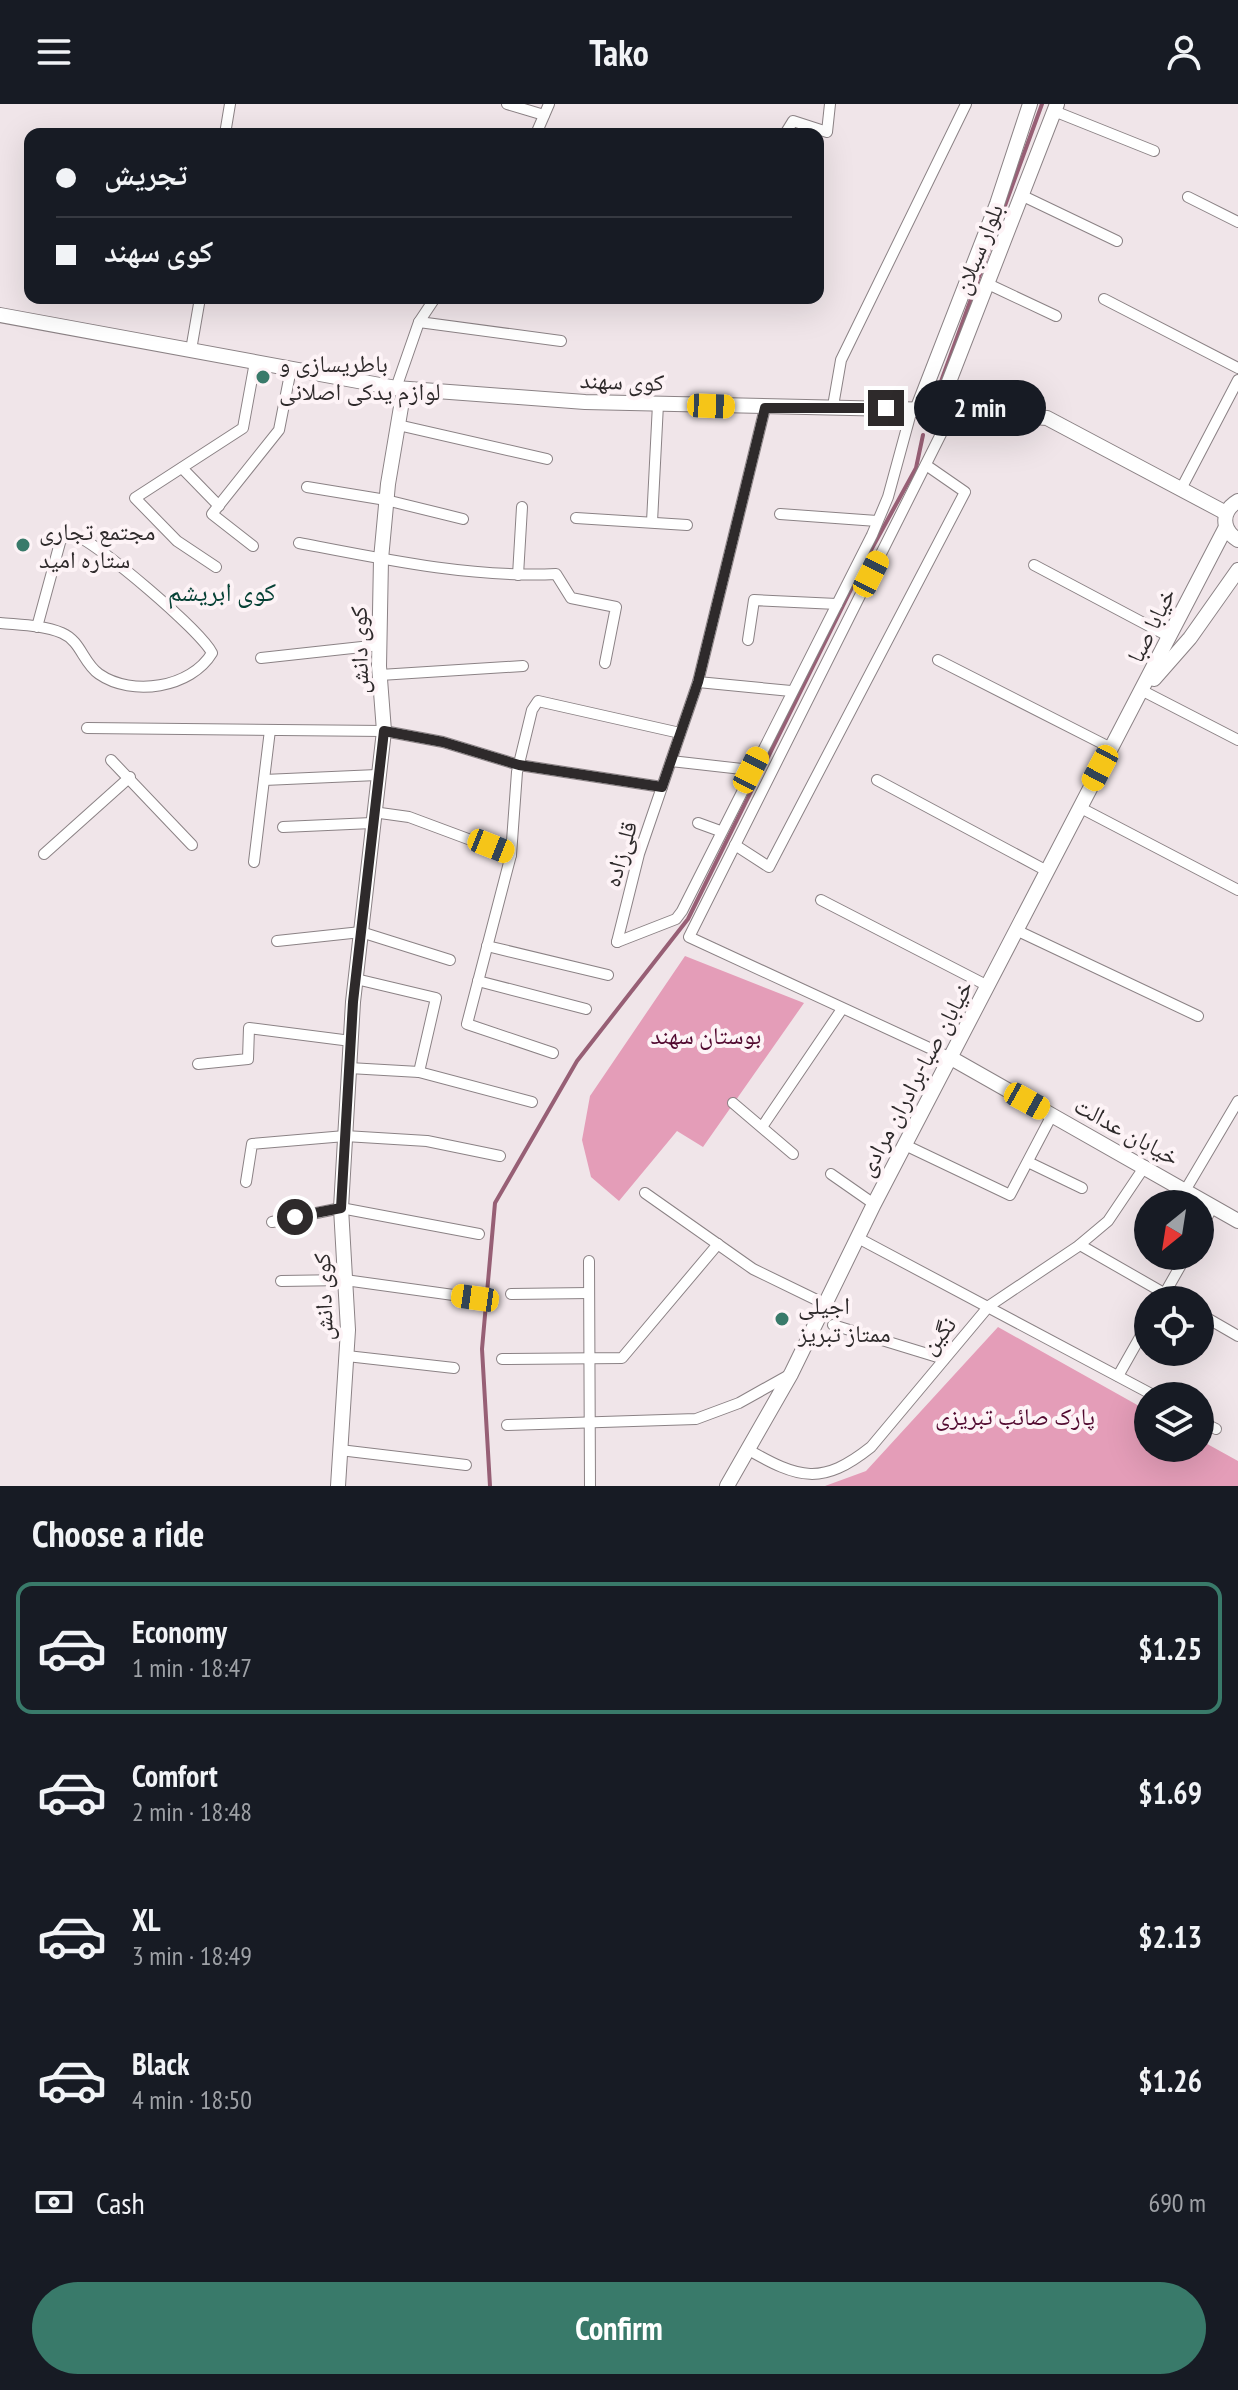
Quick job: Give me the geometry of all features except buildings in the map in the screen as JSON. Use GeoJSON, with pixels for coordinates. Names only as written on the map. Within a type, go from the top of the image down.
{"type":"FeatureCollection","features":[{"type":"Feature","properties":{"kind":"main road","name":"بلوار سبلان"},"geometry":{"type":"LineString","coordinates":[[914,410],[997,204],[1030,104]]}},
{"type":"Feature","properties":{"kind":"main road","name":"بلوار سبلان"},"geometry":{"type":"LineString","coordinates":[[943,410],[1056,107]]}},
{"type":"Feature","properties":{"kind":"main road","name":"کوی سهند"},"geometry":{"type":"LineString","coordinates":[[0,315],[400,389],[658,404],[765,408],[833,406],[1047,418],[1181,489],[1226,520],[1238,540]]}},
{"type":"Feature","properties":{"kind":"main road","name":"کوی دانش"},"geometry":{"type":"LineString","coordinates":[[338,1486],[347,1356],[341,1208],[345,1136],[356,979],[384,731],[380,675],[381,559],[400,389]]}},
{"type":"Feature","properties":{"kind":"main road","name":"خیابا صبا"},"geometry":{"type":"LineString","coordinates":[[1143,691],[1238,501]]}},
{"type":"Feature","properties":{"kind":"main road","name":"خیابا صبا"},"geometry":{"type":"LineString","coordinates":[[1143,691],[1234,589],[1238,570]]}},
{"type":"Feature","properties":{"kind":"main road","name":"خیابان صبا-برادران مرادی"},"geometry":{"type":"LineString","coordinates":[[727,1486],[791,1374],[874,1204],[1018,931],[1079,807],[1143,691]]}},
{"type":"Feature","properties":{"kind":"main road","name":"خیابان عدالت"},"geometry":{"type":"LineString","coordinates":[[951,1058],[1186,1189]]}},
{"type":"Feature","properties":{"kind":"main road","name":"خیابان عدالت"},"geometry":{"type":"LineString","coordinates":[[1214,1207],[1238,1221]]}},
{"type":"Feature","properties":{"kind":"street"},"geometry":{"type":"LineString","coordinates":[[226,128],[230,104]]}},
{"type":"Feature","properties":{"kind":"street"},"geometry":{"type":"LineString","coordinates":[[507,104],[546,109],[538,128]]}},
{"type":"Feature","properties":{"kind":"street"},"geometry":{"type":"LineString","coordinates":[[824,131],[827,132],[830,104]]}},
{"type":"Feature","properties":{"kind":"street"},"geometry":{"type":"LineString","coordinates":[[833,406],[841,360],[966,104]]}},
{"type":"Feature","properties":{"kind":"street"},"geometry":{"type":"LineString","coordinates":[[1056,107],[1154,151]]}},
{"type":"Feature","properties":{"kind":"street"},"geometry":{"type":"LineString","coordinates":[[789,128],[793,121],[815,128]]}},
{"type":"Feature","properties":{"kind":"street"},"geometry":{"type":"LineString","coordinates":[[1023,196],[1117,241]]}},
{"type":"Feature","properties":{"kind":"street"},"geometry":{"type":"LineString","coordinates":[[1188,197],[1238,222]]}},
{"type":"Feature","properties":{"kind":"street"},"geometry":{"type":"LineString","coordinates":[[988,284],[1056,316]]}},
{"type":"Feature","properties":{"kind":"street"},"geometry":{"type":"LineString","coordinates":[[1104,299],[1238,368]]}},
{"type":"Feature","properties":{"kind":"street"},"geometry":{"type":"LineString","coordinates":[[191,350],[199,304]]}},
{"type":"Feature","properties":{"kind":"street"},"geometry":{"type":"LineString","coordinates":[[400,389],[419,322],[431,304]]}},
{"type":"Feature","properties":{"kind":"street"},"geometry":{"type":"LineString","coordinates":[[419,322],[561,341]]}},
{"type":"Feature","properties":{"kind":"street"},"geometry":{"type":"LineString","coordinates":[[216,567],[177,541],[136,503],[136,496],[243,428],[255,362]]}},
{"type":"Feature","properties":{"kind":"street"},"geometry":{"type":"LineString","coordinates":[[253,546],[213,516],[279,430],[291,369]]}},
{"type":"Feature","properties":{"kind":"street"},"geometry":{"type":"LineString","coordinates":[[1181,489],[1238,380]]}},
{"type":"Feature","properties":{"kind":"street"},"geometry":{"type":"LineString","coordinates":[[652,522],[658,404]]}},
{"type":"Feature","properties":{"kind":"street","name":"قلی‌زاده"},"geometry":{"type":"LineString","coordinates":[[720,831],[676,919],[617,942],[639,854],[698,682],[765,408]]}},
{"type":"Feature","properties":{"kind":"street"},"geometry":{"type":"LineString","coordinates":[[698,823],[720,831],[877,521],[914,410]]}},
{"type":"Feature","properties":{"kind":"street"},"geometry":{"type":"LineString","coordinates":[[943,410],[926,465],[689,937],[951,1058]]}},
{"type":"Feature","properties":{"kind":"street"},"geometry":{"type":"LineString","coordinates":[[398,425],[547,459]]}},
{"type":"Feature","properties":{"kind":"street"},"geometry":{"type":"LineString","coordinates":[[735,845],[769,867],[965,492],[926,465]]}},
{"type":"Feature","properties":{"kind":"street"},"geometry":{"type":"LineString","coordinates":[[182,468],[219,506]]}},
{"type":"Feature","properties":{"kind":"street"},"geometry":{"type":"LineString","coordinates":[[307,487],[386,500],[463,519]]}},
{"type":"Feature","properties":{"kind":"street"},"geometry":{"type":"LineString","coordinates":[[518,575],[522,507]]}},
{"type":"Feature","properties":{"kind":"street"},"geometry":{"type":"LineString","coordinates":[[780,514],[877,521]]}},
{"type":"Feature","properties":{"kind":"street"},"geometry":{"type":"LineString","coordinates":[[576,518],[687,525]]}},
{"type":"Feature","properties":{"kind":"street"},"geometry":{"type":"LineString","coordinates":[[0,623],[37,627],[70,637],[98,674],[126,684],[172,684],[195,670],[212,653],[196,634],[97,547],[75,535],[61,539],[37,627]]}},
{"type":"Feature","properties":{"kind":"street"},"geometry":{"type":"LineString","coordinates":[[299,543],[381,559],[518,575],[556,574],[571,598],[616,607],[605,663]]}},
{"type":"Feature","properties":{"kind":"street"},"geometry":{"type":"LineString","coordinates":[[1034,565],[1168,636]]}},
{"type":"Feature","properties":{"kind":"street"},"geometry":{"type":"LineString","coordinates":[[748,640],[754,600],[837,604]]}},
{"type":"Feature","properties":{"kind":"street"},"geometry":{"type":"LineString","coordinates":[[261,658],[380,645]]}},
{"type":"Feature","properties":{"kind":"street"},"geometry":{"type":"LineString","coordinates":[[938,660],[1111,748]]}},
{"type":"Feature","properties":{"kind":"street"},"geometry":{"type":"LineString","coordinates":[[380,675],[523,666]]}},
{"type":"Feature","properties":{"kind":"street"},"geometry":{"type":"LineString","coordinates":[[698,682],[791,691]]}},
{"type":"Feature","properties":{"kind":"street"},"geometry":{"type":"LineString","coordinates":[[1143,691],[1238,740]]}},
{"type":"Feature","properties":{"kind":"street"},"geometry":{"type":"LineString","coordinates":[[553,1053],[467,1024],[511,855],[519,765],[535,704],[538,701],[680,733]]}},
{"type":"Feature","properties":{"kind":"street"},"geometry":{"type":"LineString","coordinates":[[87,728],[384,731],[443,742],[519,765],[662,787]]}},
{"type":"Feature","properties":{"kind":"street"},"geometry":{"type":"LineString","coordinates":[[254,862],[270,730]]}},
{"type":"Feature","properties":{"kind":"street"},"geometry":{"type":"LineString","coordinates":[[111,760],[192,845]]}},
{"type":"Feature","properties":{"kind":"street"},"geometry":{"type":"LineString","coordinates":[[671,761],[751,770]]}},
{"type":"Feature","properties":{"kind":"street"},"geometry":{"type":"LineString","coordinates":[[264,780],[377,775]]}},
{"type":"Feature","properties":{"kind":"street"},"geometry":{"type":"LineString","coordinates":[[44,854],[130,777]]}},
{"type":"Feature","properties":{"kind":"street"},"geometry":{"type":"LineString","coordinates":[[877,780],[1047,871]]}},
{"type":"Feature","properties":{"kind":"street"},"geometry":{"type":"LineString","coordinates":[[1079,807],[1238,890]]}},
{"type":"Feature","properties":{"kind":"street"},"geometry":{"type":"LineString","coordinates":[[283,827],[372,818],[423,821],[511,855]]}},
{"type":"Feature","properties":{"kind":"street"},"geometry":{"type":"LineString","coordinates":[[821,900],[988,986]]}},
{"type":"Feature","properties":{"kind":"street"},"geometry":{"type":"LineString","coordinates":[[1018,931],[1198,1016]]}},
{"type":"Feature","properties":{"kind":"street"},"geometry":{"type":"LineString","coordinates":[[277,941],[361,932],[450,960]]}},
{"type":"Feature","properties":{"kind":"street"},"geometry":{"type":"LineString","coordinates":[[487,946],[608,975]]}},
{"type":"Feature","properties":{"kind":"street"},"geometry":{"type":"LineString","coordinates":[[356,979],[436,998],[419,1072]]}},
{"type":"Feature","properties":{"kind":"street"},"geometry":{"type":"LineString","coordinates":[[478,981],[586,1009]]}},
{"type":"Feature","properties":{"kind":"street"},"geometry":{"type":"LineString","coordinates":[[762,1127],[842,1009]]}},
{"type":"Feature","properties":{"kind":"street"},"geometry":{"type":"LineString","coordinates":[[198,1064],[248,1059],[249,1028],[351,1041]]}},
{"type":"Feature","properties":{"kind":"street"},"geometry":{"type":"LineString","coordinates":[[349,1068],[419,1072],[532,1102]]}},
{"type":"Feature","properties":{"kind":"street"},"geometry":{"type":"LineString","coordinates":[[1186,1189],[1238,1101]]}},
{"type":"Feature","properties":{"kind":"street"},"geometry":{"type":"LineString","coordinates":[[733,1103],[793,1154]]}},
{"type":"Feature","properties":{"kind":"street"},"geometry":{"type":"LineString","coordinates":[[905,1145],[1010,1195],[1052,1115]]}},
{"type":"Feature","properties":{"kind":"street"},"geometry":{"type":"LineString","coordinates":[[246,1182],[252,1144],[345,1136],[427,1141],[500,1156]]}},
{"type":"Feature","properties":{"kind":"street"},"geometry":{"type":"LineString","coordinates":[[1028,1162],[1082,1188]]}},
{"type":"Feature","properties":{"kind":"street","name":"نگین"},"geometry":{"type":"LineString","coordinates":[[818,1475],[851,1464],[871,1447],[989,1306],[1080,1245],[1108,1221],[1145,1166]]}},
{"type":"Feature","properties":{"kind":"street"},"geometry":{"type":"LineString","coordinates":[[831,1174],[874,1204]]}},
{"type":"Feature","properties":{"kind":"street"},"geometry":{"type":"LineString","coordinates":[[645,1193],[753,1269],[825,1304]]}},
{"type":"Feature","properties":{"kind":"street"},"geometry":{"type":"LineString","coordinates":[[272,1222],[341,1208],[479,1234]]}},
{"type":"Feature","properties":{"kind":"street"},"geometry":{"type":"LineString","coordinates":[[858,1238],[1134,1385]]}},
{"type":"Feature","properties":{"kind":"street"},"geometry":{"type":"LineString","coordinates":[[502,1359],[622,1358],[718,1244]]}},
{"type":"Feature","properties":{"kind":"street"},"geometry":{"type":"LineString","coordinates":[[1080,1245],[1145,1286]]}},
{"type":"Feature","properties":{"kind":"street"},"geometry":{"type":"LineString","coordinates":[[589,1261],[590,1486]]}},
{"type":"Feature","properties":{"kind":"street"},"geometry":{"type":"LineString","coordinates":[[281,1281],[345,1280],[475,1298]]}},
{"type":"Feature","properties":{"kind":"street"},"geometry":{"type":"LineString","coordinates":[[511,1294],[589,1293]]}},
{"type":"Feature","properties":{"kind":"street"},"geometry":{"type":"LineString","coordinates":[[1214,1322],[1238,1336]]}},
{"type":"Feature","properties":{"kind":"street"},"geometry":{"type":"LineString","coordinates":[[833,1325],[944,1359]]}},
{"type":"Feature","properties":{"kind":"street"},"geometry":{"type":"LineString","coordinates":[[1118,1376],[1134,1348]]}},
{"type":"Feature","properties":{"kind":"street"},"geometry":{"type":"LineString","coordinates":[[347,1356],[454,1368]]}},
{"type":"Feature","properties":{"kind":"street"},"geometry":{"type":"LineString","coordinates":[[507,1425],[696,1419],[739,1403],[791,1374]]}},
{"type":"Feature","properties":{"kind":"street"},"geometry":{"type":"LineString","coordinates":[[747,1449],[787,1472],[818,1475],[811,1486]]}},
{"type":"Feature","properties":{"kind":"street"},"geometry":{"type":"LineString","coordinates":[[340,1450],[466,1465]]}},
{"type":"Feature","properties":{"kind":"green space","name":"بوستان سهند"},"geometry":{"type":"Polygon","coordinates":[[[685,956],[804,1003],[703,1147],[677,1131],[619,1201],[591,1177],[582,1140],[590,1096],[685,956]]]}},
{"type":"Feature","properties":{"kind":"green space","name":"پارک صائب تبریزی"},"geometry":{"type":"Polygon","coordinates":[[[998,1327],[1134,1403],[1134,1462],[1214,1462],[1214,1448],[1238,1461],[1238,1486],[825,1486],[866,1471],[998,1327]]]}},
{"type":"Feature","properties":{"kind":"waterway"},"geometry":{"type":"LineString","coordinates":[[939,387],[1042,104]]}},
{"type":"Feature","properties":{"kind":"waterway"},"geometry":{"type":"LineString","coordinates":[[490,1486],[482,1349],[495,1203],[577,1061],[688,919],[865,561],[916,468],[923,435]]}},
{"type":"Feature","properties":{"kind":"place","name":"باطریسازی و لوازم یدکی اصلانی"},"geometry":{"type":"Point","coordinates":[263,377]}},
{"type":"Feature","properties":{"kind":"place","name":"مجتمع تجاری ستاره امید"},"geometry":{"type":"Point","coordinates":[23,545]}},
{"type":"Feature","properties":{"kind":"place","name":"اجیلی ممتاز تبریز"},"geometry":{"type":"Point","coordinates":[782,1319]}},
{"type":"Feature","properties":{"kind":"district","name":"کوی ابریشم"},"geometry":{"type":"Point","coordinates":[222,591]}},
{"type":"Feature","properties":{"kind":"route"},"geometry":{"type":"LineString","coordinates":[[295,1217],[341,1208],[353,1002],[384,731],[443,742],[519,765],[662,787],[698,682],[765,408],[886,408]]}}]}
